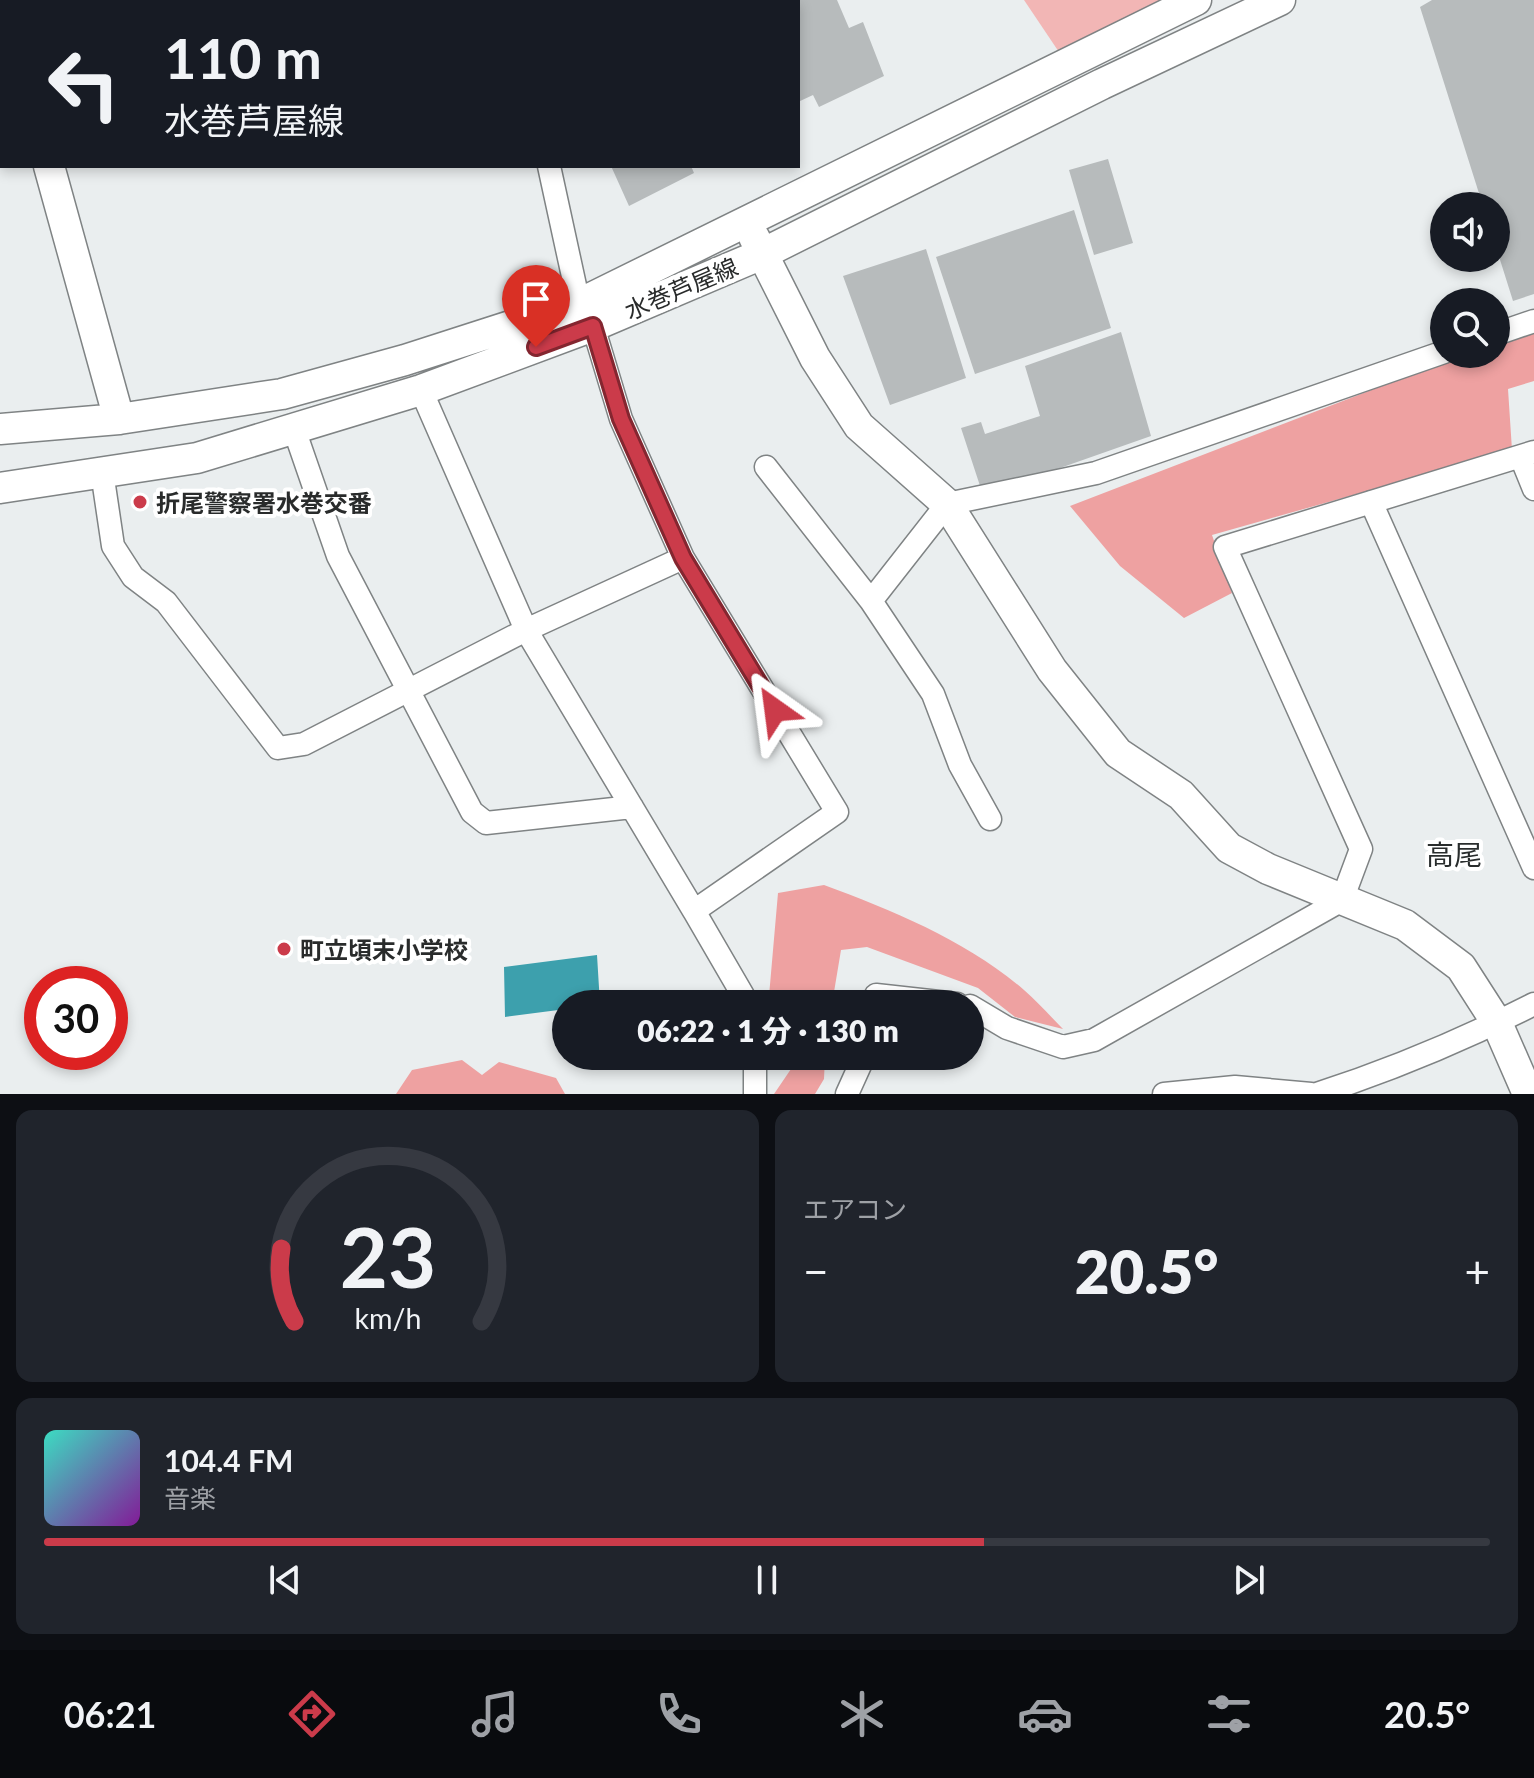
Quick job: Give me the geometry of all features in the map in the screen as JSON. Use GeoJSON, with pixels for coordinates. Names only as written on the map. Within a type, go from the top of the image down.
{"type":"FeatureCollection","features":[{"type":"Feature","properties":{"kind":"main road","name":"水巻芦屋線"},"geometry":{"type":"LineString","coordinates":[[0,488],[197,458],[421,390],[586,315],[746,221],[1196,0]]}},
{"type":"Feature","properties":{"kind":"main road","name":"水巻芦屋線"},"geometry":{"type":"LineString","coordinates":[[0,429],[119,419],[282,394],[586,315],[762,254],[1102,84],[1280,0]]}},
{"type":"Feature","properties":{"kind":"main road"},"geometry":{"type":"LineString","coordinates":[[50,168],[119,419]]}},
{"type":"Feature","properties":{"kind":"main road"},"geometry":{"type":"LineString","coordinates":[[746,221],[815,358],[859,426],[947,504],[1052,670],[1118,753],[1181,795],[1229,848],[1268,869],[1405,925],[1461,967],[1497,1023],[1528,1094]]}},
{"type":"Feature","properties":{"kind":"street"},"geometry":{"type":"LineString","coordinates":[[550,168],[586,315],[621,419],[683,558],[837,812],[694,911]]}},
{"type":"Feature","properties":{"kind":"street"},"geometry":{"type":"LineString","coordinates":[[1510,329],[1534,321]]}},
{"type":"Feature","properties":{"kind":"street"},"geometry":{"type":"LineString","coordinates":[[871,601],[947,504],[1096,473],[1430,357]]}},
{"type":"Feature","properties":{"kind":"street"},"geometry":{"type":"LineString","coordinates":[[421,390],[526,630],[740,990]]}},
{"type":"Feature","properties":{"kind":"street"},"geometry":{"type":"LineString","coordinates":[[294,429],[338,556],[472,812],[486,823],[632,807]]}},
{"type":"Feature","properties":{"kind":"street"},"geometry":{"type":"LineString","coordinates":[[984,1014],[1007,1028],[1063,1047],[1094,1040],[1342,900],[1361,849],[1225,547],[1527,454],[1534,489]]}},
{"type":"Feature","properties":{"kind":"street"},"geometry":{"type":"LineString","coordinates":[[766,467],[871,601],[933,694],[960,765],[990,819]]}},
{"type":"Feature","properties":{"kind":"street"},"geometry":{"type":"LineString","coordinates":[[102,472],[113,546],[133,577],[166,602],[278,748],[304,744],[526,630],[683,558]]}},
{"type":"Feature","properties":{"kind":"street"},"geometry":{"type":"LineString","coordinates":[[1371,502],[1528,838],[1534,868]]}},
{"type":"Feature","properties":{"kind":"street"},"geometry":{"type":"LineString","coordinates":[[1164,1094],[1235,1087],[1314,1094],[1348,1089],[1534,1004]]}},
{"type":"Feature","properties":{"kind":"street"},"geometry":{"type":"LineString","coordinates":[[755,1070],[755,1094]]}},
{"type":"Feature","properties":{"kind":"street"},"geometry":{"type":"LineString","coordinates":[[847,1094],[858,1070]]}},
{"type":"Feature","properties":{"kind":"shaded area"},"geometry":{"type":"Polygon","coordinates":[[[1024,0],[1182,0],[1065,61],[1024,0]]]}},
{"type":"Feature","properties":{"kind":"shaded area"},"geometry":{"type":"Polygon","coordinates":[[[1534,330],[1534,381],[1508,389],[1512,450],[1212,535],[1232,593],[1184,618],[1120,566],[1070,506],[1430,367],[1510,368],[1510,338],[1534,330]]]}},
{"type":"Feature","properties":{"kind":"shaded area"},"geometry":{"type":"Polygon","coordinates":[[[824,885],[929,929],[1002,972],[1063,1029],[1015,1017],[984,990],[867,947],[841,950],[834,990],[770,990],[778,893],[824,885]]]}},
{"type":"Feature","properties":{"kind":"shaded area"},"geometry":{"type":"Polygon","coordinates":[[[462,1060],[482,1075],[499,1062],[556,1078],[565,1094],[396,1094],[412,1070],[462,1060]]]}},
{"type":"Feature","properties":{"kind":"shaded area"},"geometry":{"type":"Polygon","coordinates":[[[790,1070],[824,1070],[824,1079],[815,1094],[774,1094],[790,1070]]]}},
{"type":"Feature","properties":{"kind":"water"},"geometry":{"type":"Polygon","coordinates":[[[597,955],[599,990],[552,990],[552,1011],[505,1017],[504,967],[597,955]]]}},
{"type":"Feature","properties":{"kind":"building"},"geometry":{"type":"Polygon","coordinates":[[[800,0],[837,0],[849,28],[863,22],[884,76],[819,107],[813,95],[800,101],[800,0]]]}},
{"type":"Feature","properties":{"kind":"building"},"geometry":{"type":"Polygon","coordinates":[[[1432,0],[1534,0],[1534,294],[1513,301],[1504,272],[1510,272],[1510,192],[1479,192],[1420,7],[1432,0]]]}},
{"type":"Feature","properties":{"kind":"building"},"geometry":{"type":"Polygon","coordinates":[[[1108,159],[1133,243],[1094,255],[1069,170],[1108,159]]]}},
{"type":"Feature","properties":{"kind":"building"},"geometry":{"type":"Polygon","coordinates":[[[612,168],[692,168],[694,173],[629,206],[612,168]]]}},
{"type":"Feature","properties":{"kind":"building"},"geometry":{"type":"Polygon","coordinates":[[[1074,210],[1111,328],[975,374],[936,257],[1074,210]]]}},
{"type":"Feature","properties":{"kind":"building"},"geometry":{"type":"Polygon","coordinates":[[[926,249],[966,378],[890,405],[843,276],[926,249]]]}},
{"type":"Feature","properties":{"kind":"building"},"geometry":{"type":"Polygon","coordinates":[[[1121,332],[1151,436],[983,495],[961,428],[981,422],[985,434],[1040,416],[1025,366],[1121,332]]]}},
{"type":"Feature","properties":{"kind":"place","name":"折尾警察署水巻交番"},"geometry":{"type":"Point","coordinates":[140,502]}},
{"type":"Feature","properties":{"kind":"place","name":"町立頃末小学校"},"geometry":{"type":"Point","coordinates":[284,949]}},
{"type":"Feature","properties":{"kind":"district","name":"高尾"},"geometry":{"type":"Point","coordinates":[1454,854]}},
{"type":"Feature","properties":{"kind":"route"},"geometry":{"type":"LineString","coordinates":[[536,347],[593,326],[621,419],[683,558],[775,710]]}}]}
